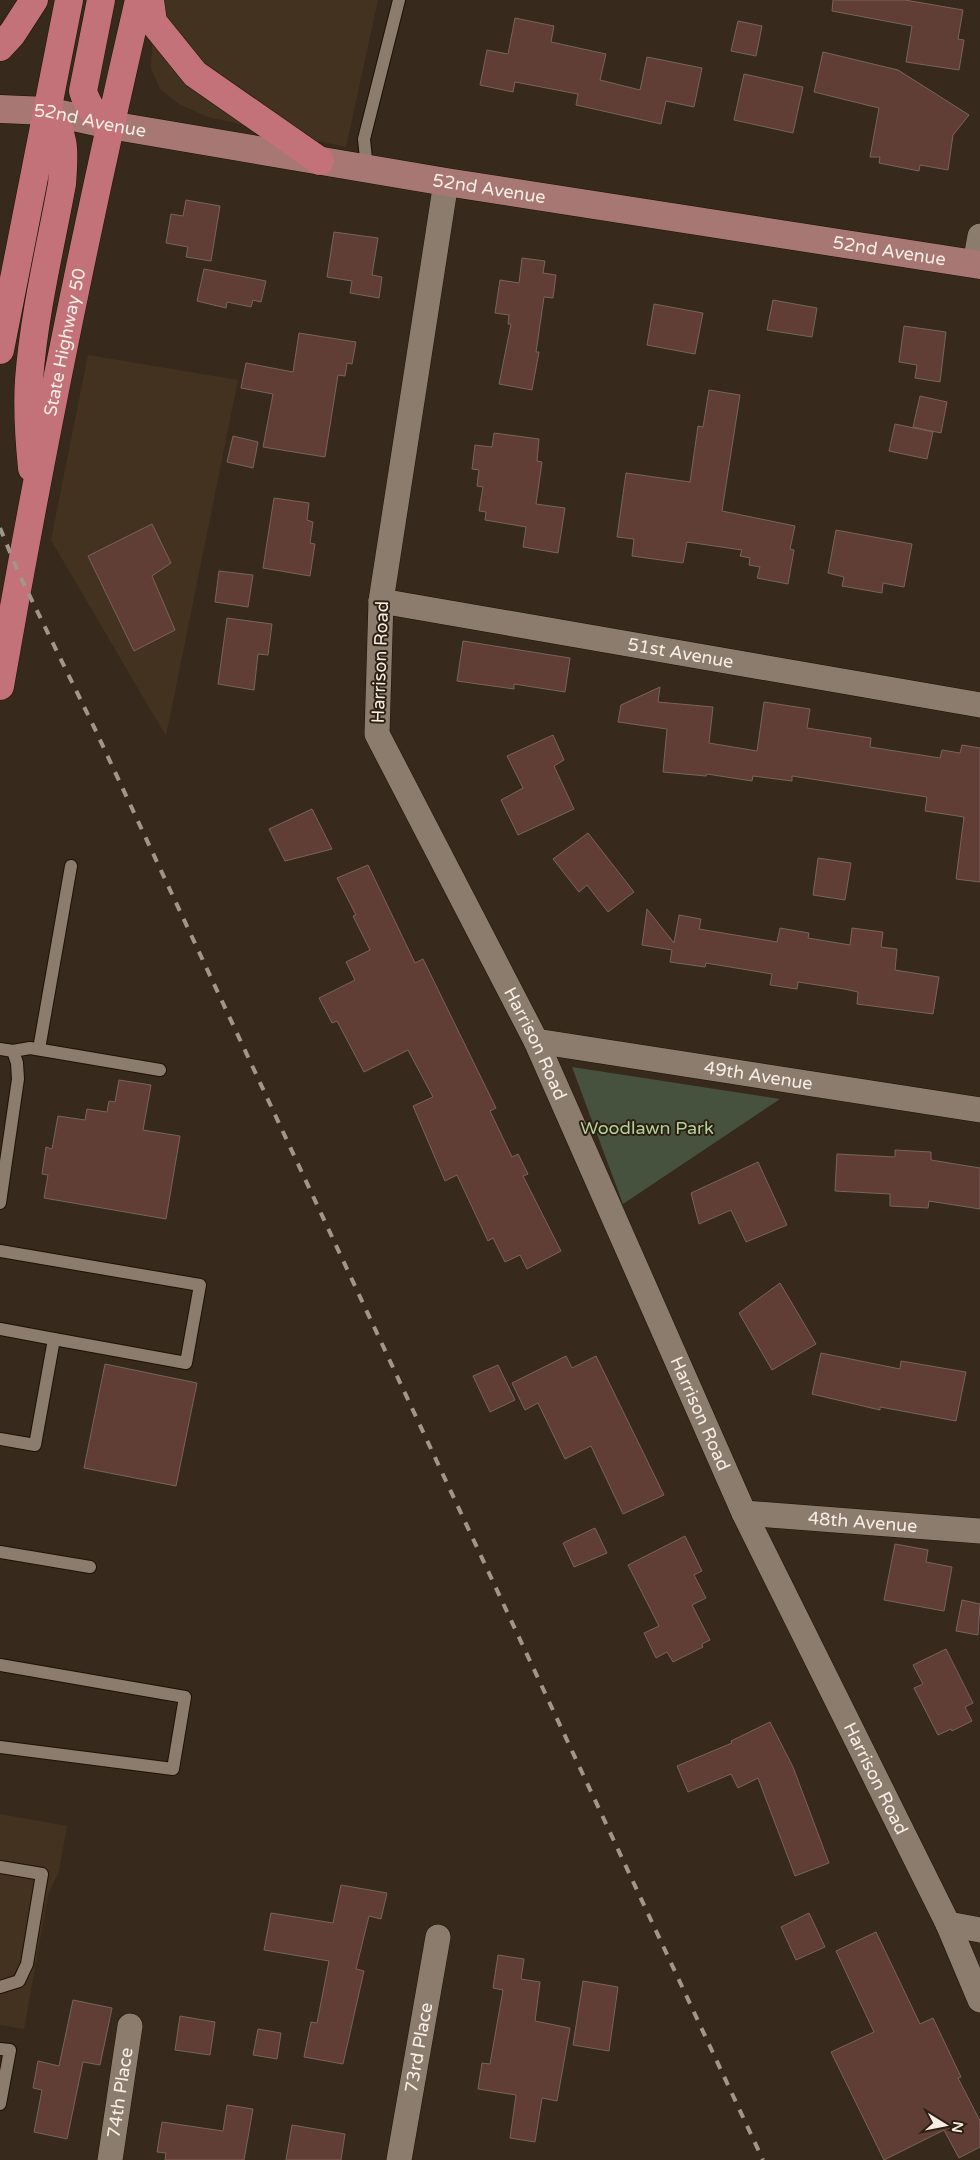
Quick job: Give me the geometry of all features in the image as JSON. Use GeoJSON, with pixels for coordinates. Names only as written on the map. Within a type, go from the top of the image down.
{"type":"FeatureCollection","features":[{"type":"Feature","properties":{"kind":"main road"},"geometry":{"type":"LineString","coordinates":[[0,47],[12,34],[34,0]]}},
{"type":"Feature","properties":{"kind":"main road"},"geometry":{"type":"LineString","coordinates":[[0,350],[69,0]]}},
{"type":"Feature","properties":{"kind":"main road"},"geometry":{"type":"LineString","coordinates":[[101,0],[83,91],[86,104],[94,114],[110,125]]}},
{"type":"Feature","properties":{"kind":"main road","name":"State Highway 50"},"geometry":{"type":"LineString","coordinates":[[0,686],[34,499],[110,125],[139,0]]}},
{"type":"Feature","properties":{"kind":"main road"},"geometry":{"type":"LineString","coordinates":[[150,0],[153,22],[195,74],[320,161]]}},
{"type":"Feature","properties":{"kind":"main road"},"geometry":{"type":"LineString","coordinates":[[34,499],[28,426],[29,381],[36,322],[58,206],[64,163],[61,131],[57,121],[47,111]]}},
{"type":"Feature","properties":{"kind":"street","name":"52nd Avenue"},"geometry":{"type":"LineString","coordinates":[[0,109],[47,111],[110,125],[446,182],[977,264]]}},
{"type":"Feature","properties":{"kind":"street","name":"Harrison Road"},"geometry":{"type":"LineString","coordinates":[[446,182],[381,601],[377,734],[536,1041],[744,1513],[948,1924],[980,2000]]}},
{"type":"Feature","properties":{"kind":"street"},"geometry":{"type":"LineString","coordinates":[[977,264],[980,236]]}},
{"type":"Feature","properties":{"kind":"street","name":"51st Avenue"},"geometry":{"type":"LineString","coordinates":[[381,601],[980,705]]}},
{"type":"Feature","properties":{"kind":"street","name":"49th Avenue"},"geometry":{"type":"LineString","coordinates":[[536,1041],[980,1110]]}},
{"type":"Feature","properties":{"kind":"street","name":"48th Avenue"},"geometry":{"type":"LineString","coordinates":[[744,1513],[980,1531]]}},
{"type":"Feature","properties":{"kind":"street"},"geometry":{"type":"LineString","coordinates":[[948,1924],[980,1930]]}},
{"type":"Feature","properties":{"kind":"street","name":"73rd Place"},"geometry":{"type":"LineString","coordinates":[[399,2160],[438,1937]]}},
{"type":"Feature","properties":{"kind":"street","name":"74th Place"},"geometry":{"type":"LineString","coordinates":[[110,2160],[130,2026]]}},
{"type":"Feature","properties":{"kind":"lane"},"geometry":{"type":"LineString","coordinates":[[367,169],[364,139],[399,0]]}},
{"type":"Feature","properties":{"kind":"lane"},"geometry":{"type":"LineString","coordinates":[[39,1050],[71,866]]}},
{"type":"Feature","properties":{"kind":"lane"},"geometry":{"type":"LineString","coordinates":[[6,1050],[30,1048],[160,1070]]}},
{"type":"Feature","properties":{"kind":"lane"},"geometry":{"type":"LineString","coordinates":[[0,1203],[18,1079],[17,1063],[6,1050]]}},
{"type":"Feature","properties":{"kind":"lane"},"geometry":{"type":"LineString","coordinates":[[0,1251],[200,1285],[186,1363],[0,1329]]}},
{"type":"Feature","properties":{"kind":"lane"},"geometry":{"type":"LineString","coordinates":[[0,1439],[34,1445],[54,1339]]}},
{"type":"Feature","properties":{"kind":"lane"},"geometry":{"type":"LineString","coordinates":[[0,1552],[90,1567]]}},
{"type":"Feature","properties":{"kind":"lane"},"geometry":{"type":"LineString","coordinates":[[0,1665],[185,1697],[173,1770],[0,1747]]}},
{"type":"Feature","properties":{"kind":"lane"},"geometry":{"type":"LineString","coordinates":[[0,1867],[42,1874],[27,1964],[19,1981],[0,1987]]}},
{"type":"Feature","properties":{"kind":"lane"},"geometry":{"type":"LineString","coordinates":[[0,2048],[10,2050],[0,2104]]}},
{"type":"Feature","properties":{"kind":"shaded area"},"geometry":{"type":"Polygon","coordinates":[[[161,0],[378,0],[346,147],[208,117],[179,104],[160,89],[151,68],[153,33],[161,0]]]}},
{"type":"Feature","properties":{"kind":"shaded area"},"geometry":{"type":"Polygon","coordinates":[[[88,355],[238,380],[166,736],[51,540],[88,355]]]}},
{"type":"Feature","properties":{"kind":"shaded area"},"geometry":{"type":"Polygon","coordinates":[[[0,1814],[67,1826],[59,1871],[48,1895],[24,2029],[0,2025],[0,1814]]]}},
{"type":"Feature","properties":{"kind":"green space","name":"Woodlawn Park"},"geometry":{"type":"Polygon","coordinates":[[[572,1067],[780,1099],[623,1204],[572,1067]]]}},
{"type":"Feature","properties":{"kind":"building"},"geometry":{"type":"Polygon","coordinates":[[[833,0],[905,0],[963,10],[958,39],[964,40],[959,70],[906,62],[912,26],[832,11],[833,0]]]}},
{"type":"Feature","properties":{"kind":"building"},"geometry":{"type":"Polygon","coordinates":[[[515,18],[554,26],[551,42],[606,54],[600,80],[640,90],[647,57],[702,68],[694,107],[666,101],[661,124],[576,105],[578,94],[515,82],[513,92],[480,85],[487,50],[508,54],[515,18]]]}},
{"type":"Feature","properties":{"kind":"building"},"geometry":{"type":"Polygon","coordinates":[[[738,21],[762,26],[756,56],[731,51],[738,21]]]}},
{"type":"Feature","properties":{"kind":"building"},"geometry":{"type":"Polygon","coordinates":[[[823,52],[898,70],[969,115],[953,135],[948,170],[920,165],[919,171],[879,163],[880,157],[870,157],[879,108],[814,92],[823,52]]]}},
{"type":"Feature","properties":{"kind":"building"},"geometry":{"type":"Polygon","coordinates":[[[744,74],[803,87],[793,133],[734,120],[744,74]]]}},
{"type":"Feature","properties":{"kind":"building"},"geometry":{"type":"Polygon","coordinates":[[[186,200],[220,206],[211,261],[186,257],[188,247],[166,243],[171,214],[183,216],[186,200]]]}},
{"type":"Feature","properties":{"kind":"building"},"geometry":{"type":"Polygon","coordinates":[[[334,232],[378,238],[372,275],[382,277],[379,298],[350,293],[352,281],[327,277],[334,232]]]}},
{"type":"Feature","properties":{"kind":"building"},"geometry":{"type":"Polygon","coordinates":[[[522,258],[545,261],[543,273],[556,275],[553,298],[544,297],[536,352],[539,352],[532,390],[499,384],[511,324],[508,324],[509,315],[495,313],[500,280],[519,283],[522,258]]]}},
{"type":"Feature","properties":{"kind":"building"},"geometry":{"type":"Polygon","coordinates":[[[204,269],[266,281],[261,302],[253,300],[251,307],[227,302],[226,308],[197,301],[204,269]]]}},
{"type":"Feature","properties":{"kind":"building"},"geometry":{"type":"Polygon","coordinates":[[[773,300],[817,308],[812,337],[767,330],[773,300]]]}},
{"type":"Feature","properties":{"kind":"building"},"geometry":{"type":"Polygon","coordinates":[[[654,304],[703,313],[695,354],[647,345],[654,304]]]}},
{"type":"Feature","properties":{"kind":"building"},"geometry":{"type":"Polygon","coordinates":[[[904,326],[946,332],[940,382],[915,378],[917,365],[899,362],[904,326]]]}},
{"type":"Feature","properties":{"kind":"building"},"geometry":{"type":"Polygon","coordinates":[[[299,333],[356,342],[352,364],[347,363],[345,376],[338,375],[325,457],[263,447],[273,394],[241,388],[246,363],[293,372],[299,333]]]}},
{"type":"Feature","properties":{"kind":"building"},"geometry":{"type":"Polygon","coordinates":[[[709,390],[740,395],[722,511],[795,526],[790,549],[794,550],[788,584],[757,578],[760,567],[749,565],[750,558],[740,556],[742,550],[687,542],[683,563],[632,556],[634,539],[617,537],[626,473],[690,482],[698,426],[703,427],[709,390]]]}},
{"type":"Feature","properties":{"kind":"building"},"geometry":{"type":"Polygon","coordinates":[[[920,396],[947,402],[941,433],[913,427],[920,396]]]}},
{"type":"Feature","properties":{"kind":"building"},"geometry":{"type":"Polygon","coordinates":[[[895,424],[933,432],[927,459],[889,451],[895,424]]]}},
{"type":"Feature","properties":{"kind":"building"},"geometry":{"type":"Polygon","coordinates":[[[494,433],[539,439],[537,461],[542,462],[536,504],[565,508],[558,553],[523,547],[526,527],[485,520],[486,512],[479,511],[483,487],[477,486],[479,470],[472,469],[475,445],[492,447],[494,433]]]}},
{"type":"Feature","properties":{"kind":"building"},"geometry":{"type":"Polygon","coordinates":[[[233,436],[258,442],[253,468],[227,462],[233,436]]]}},
{"type":"Feature","properties":{"kind":"building"},"geometry":{"type":"Polygon","coordinates":[[[274,498],[309,503],[307,520],[313,522],[310,543],[315,544],[310,576],[263,568],[274,498]]]}},
{"type":"Feature","properties":{"kind":"building"},"geometry":{"type":"Polygon","coordinates":[[[152,524],[171,563],[152,576],[175,630],[134,651],[88,556],[152,524]]]}},
{"type":"Feature","properties":{"kind":"building"},"geometry":{"type":"Polygon","coordinates":[[[836,530],[912,544],[904,587],[883,583],[882,593],[842,586],[844,577],[828,573],[836,530]]]}},
{"type":"Feature","properties":{"kind":"building"},"geometry":{"type":"Polygon","coordinates":[[[219,571],[253,575],[248,607],[215,602],[219,571]]]}},
{"type":"Feature","properties":{"kind":"building"},"geometry":{"type":"Polygon","coordinates":[[[227,618],[272,624],[268,655],[258,654],[254,690],[218,684],[227,618]]]}},
{"type":"Feature","properties":{"kind":"building"},"geometry":{"type":"Polygon","coordinates":[[[463,641],[570,658],[565,692],[514,684],[514,689],[457,681],[463,641]]]}},
{"type":"Feature","properties":{"kind":"building"},"geometry":{"type":"Polygon","coordinates":[[[660,687],[658,702],[713,707],[709,743],[757,751],[764,702],[810,709],[807,728],[871,738],[870,747],[940,758],[942,750],[960,753],[962,745],[980,748],[980,882],[956,879],[964,817],[925,811],[927,797],[792,776],[792,781],[753,776],[752,781],[707,774],[706,776],[663,772],[667,729],[618,722],[621,705],[660,687]]]}},
{"type":"Feature","properties":{"kind":"building"},"geometry":{"type":"Polygon","coordinates":[[[553,735],[564,760],[554,766],[574,809],[518,835],[501,800],[523,788],[507,756],[553,735]]]}},
{"type":"Feature","properties":{"kind":"building"},"geometry":{"type":"Polygon","coordinates":[[[312,809],[332,849],[285,861],[269,829],[312,809]]]}},
{"type":"Feature","properties":{"kind":"building"},"geometry":{"type":"Polygon","coordinates":[[[588,833],[634,892],[608,912],[587,885],[579,892],[553,859],[588,833]]]}},
{"type":"Feature","properties":{"kind":"building"},"geometry":{"type":"Polygon","coordinates":[[[818,858],[851,863],[845,900],[813,895],[818,858]]]}},
{"type":"Feature","properties":{"kind":"building"},"geometry":{"type":"Polygon","coordinates":[[[368,865],[415,963],[423,959],[496,1108],[490,1111],[512,1157],[518,1154],[528,1174],[523,1176],[561,1251],[527,1269],[520,1255],[505,1262],[493,1238],[488,1241],[457,1175],[445,1181],[413,1106],[433,1097],[408,1050],[364,1072],[337,1021],[332,1023],[319,998],[355,980],[346,962],[370,950],[353,916],[356,915],[337,878],[368,865]]]}},
{"type":"Feature","properties":{"kind":"building"},"geometry":{"type":"Polygon","coordinates":[[[647,909],[674,943],[679,915],[701,919],[699,929],[777,942],[780,928],[809,933],[808,938],[850,945],[852,928],[883,932],[881,947],[897,949],[895,970],[939,977],[933,1014],[857,1004],[858,992],[844,989],[798,982],[797,989],[770,985],[772,974],[706,963],[705,967],[670,962],[672,950],[642,945],[647,909]]]}},
{"type":"Feature","properties":{"kind":"building"},"geometry":{"type":"Polygon","coordinates":[[[119,1080],[151,1085],[143,1130],[180,1136],[166,1219],[44,1198],[48,1175],[42,1174],[46,1147],[52,1149],[58,1116],[85,1120],[87,1109],[107,1112],[109,1101],[115,1102],[119,1080]]]}},
{"type":"Feature","properties":{"kind":"building"},"geometry":{"type":"Polygon","coordinates":[[[895,1150],[931,1152],[931,1160],[980,1168],[980,1209],[929,1201],[928,1208],[890,1206],[890,1194],[835,1191],[837,1154],[895,1157],[895,1150]]]}},
{"type":"Feature","properties":{"kind":"building"},"geometry":{"type":"Polygon","coordinates":[[[758,1162],[787,1225],[746,1242],[731,1210],[699,1224],[691,1193],[758,1162]]]}},
{"type":"Feature","properties":{"kind":"building"},"geometry":{"type":"Polygon","coordinates":[[[780,1283],[816,1344],[772,1370],[739,1313],[780,1283]]]}},
{"type":"Feature","properties":{"kind":"building"},"geometry":{"type":"Polygon","coordinates":[[[821,1353],[900,1369],[901,1361],[966,1372],[956,1421],[880,1407],[880,1410],[812,1394],[821,1353]]]}},
{"type":"Feature","properties":{"kind":"building"},"geometry":{"type":"Polygon","coordinates":[[[566,1356],[572,1368],[596,1356],[664,1495],[623,1514],[591,1446],[565,1459],[538,1403],[525,1410],[512,1383],[566,1356]]]}},
{"type":"Feature","properties":{"kind":"building"},"geometry":{"type":"Polygon","coordinates":[[[105,1364],[197,1383],[176,1486],[84,1468],[105,1364]]]}},
{"type":"Feature","properties":{"kind":"building"},"geometry":{"type":"Polygon","coordinates":[[[498,1365],[515,1400],[490,1412],[473,1376],[498,1365]]]}},
{"type":"Feature","properties":{"kind":"building"},"geometry":{"type":"Polygon","coordinates":[[[595,1528],[607,1553],[574,1567],[563,1543],[595,1528]]]}},
{"type":"Feature","properties":{"kind":"building"},"geometry":{"type":"Polygon","coordinates":[[[685,1536],[702,1571],[694,1575],[706,1598],[692,1605],[710,1640],[702,1644],[703,1647],[673,1662],[667,1652],[656,1658],[644,1633],[659,1626],[628,1565],[685,1536]]]}},
{"type":"Feature","properties":{"kind":"building"},"geometry":{"type":"Polygon","coordinates":[[[895,1544],[928,1550],[926,1562],[952,1567],[944,1611],[884,1600],[895,1544]]]}},
{"type":"Feature","properties":{"kind":"building"},"geometry":{"type":"Polygon","coordinates":[[[962,1600],[980,1604],[978,1635],[956,1631],[962,1600]]]}},
{"type":"Feature","properties":{"kind":"building"},"geometry":{"type":"Polygon","coordinates":[[[946,1649],[973,1703],[965,1707],[972,1721],[952,1731],[951,1729],[938,1735],[914,1688],[923,1684],[913,1665],[946,1649]]]}},
{"type":"Feature","properties":{"kind":"building"},"geometry":{"type":"Polygon","coordinates":[[[770,1722],[793,1767],[829,1863],[795,1876],[758,1778],[738,1788],[731,1774],[688,1792],[677,1766],[732,1743],[731,1741],[770,1722]]]}},
{"type":"Feature","properties":{"kind":"building"},"geometry":{"type":"Polygon","coordinates":[[[341,1885],[387,1893],[381,1919],[369,1916],[356,1969],[364,1971],[343,2064],[304,2057],[311,2022],[317,2023],[329,1961],[264,1950],[271,1913],[333,1923],[341,1885]]]}},
{"type":"Feature","properties":{"kind":"building"},"geometry":{"type":"Polygon","coordinates":[[[809,1913],[825,1947],[796,1960],[781,1927],[809,1913]]]}},
{"type":"Feature","properties":{"kind":"building"},"geometry":{"type":"Polygon","coordinates":[[[876,1932],[920,2024],[933,2018],[961,2077],[958,2078],[980,2121],[980,2147],[959,2158],[944,2130],[884,2160],[831,2052],[874,2032],[836,1951],[876,1932]]]}},
{"type":"Feature","properties":{"kind":"building"},"geometry":{"type":"Polygon","coordinates":[[[498,1955],[524,1959],[521,1979],[540,1982],[535,2021],[570,2028],[557,2101],[542,2098],[535,2142],[510,2138],[516,2095],[478,2089],[482,2063],[490,2064],[503,1990],[493,1988],[498,1955]]]}},
{"type":"Feature","properties":{"kind":"building"},"geometry":{"type":"Polygon","coordinates":[[[583,1981],[618,1987],[609,2051],[573,2045],[583,1981]]]}},
{"type":"Feature","properties":{"kind":"building"},"geometry":{"type":"Polygon","coordinates":[[[73,2000],[112,2008],[100,2065],[83,2062],[67,2139],[34,2132],[42,2090],[33,2088],[38,2061],[59,2066],[73,2000]]]}},
{"type":"Feature","properties":{"kind":"building"},"geometry":{"type":"Polygon","coordinates":[[[180,2016],[215,2022],[210,2055],[175,2050],[180,2016]]]}},
{"type":"Feature","properties":{"kind":"building"},"geometry":{"type":"Polygon","coordinates":[[[258,2029],[281,2033],[277,2059],[253,2055],[258,2029]]]}},
{"type":"Feature","properties":{"kind":"building"},"geometry":{"type":"Polygon","coordinates":[[[227,2105],[253,2109],[244,2160],[165,2160],[166,2153],[157,2152],[162,2122],[223,2131],[227,2105]]]}},
{"type":"Feature","properties":{"kind":"building"},"geometry":{"type":"Polygon","coordinates":[[[292,2125],[345,2134],[341,2160],[286,2160],[292,2125]]]}},
{"type":"Feature","properties":{"kind":"railway"},"geometry":{"type":"LineString","coordinates":[[0,528],[19,574],[94,727],[763,2160]]}}]}
